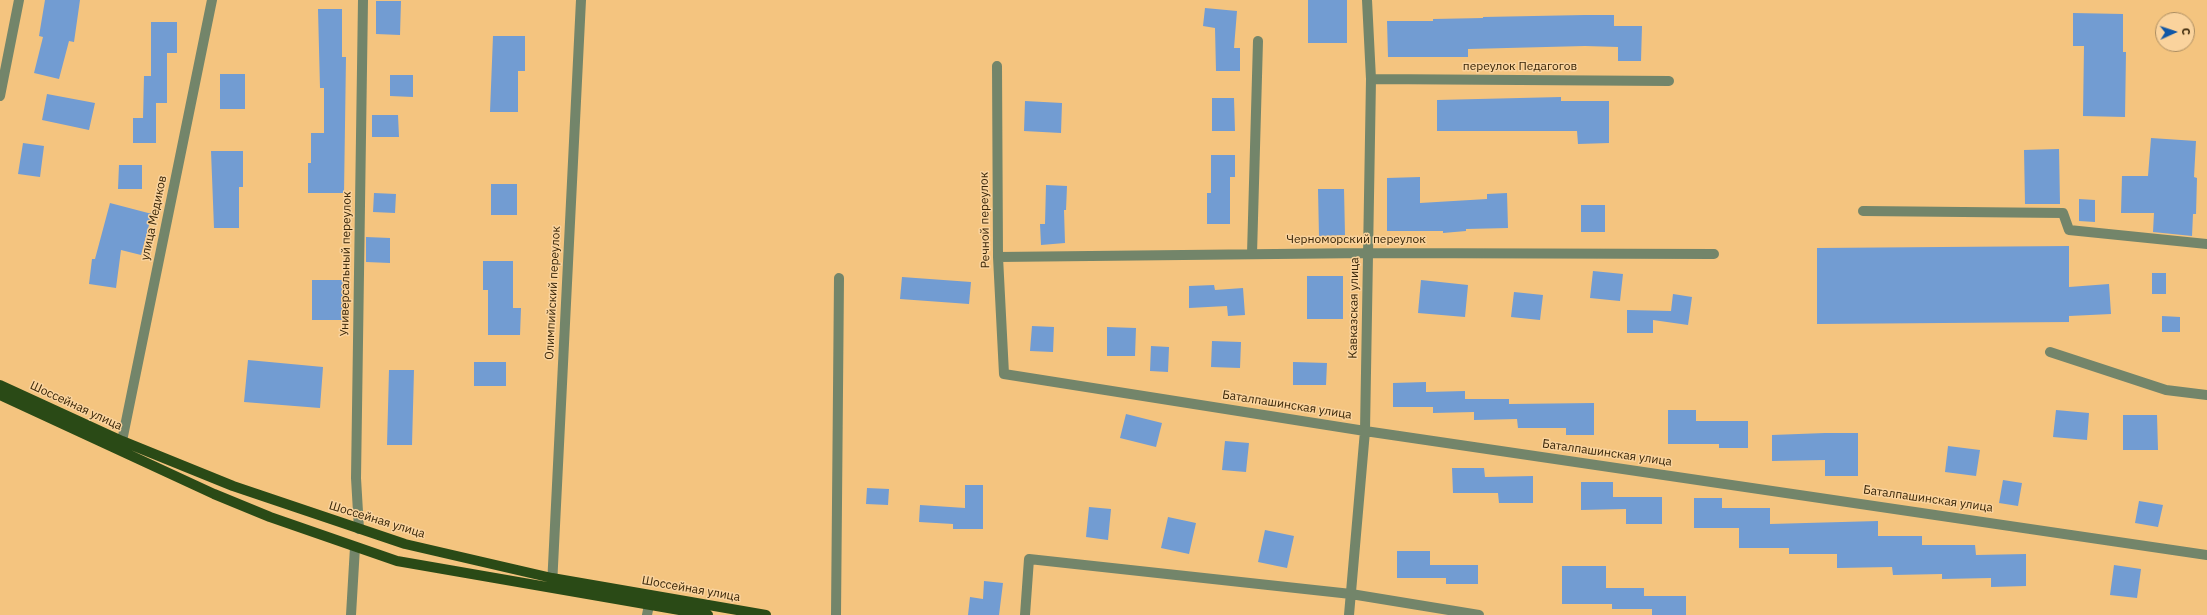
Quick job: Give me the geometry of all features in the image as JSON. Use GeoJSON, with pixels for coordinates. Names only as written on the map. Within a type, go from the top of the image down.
{"type":"FeatureCollection","features":[{"type":"Feature","properties":{"kind":"main road","name":"Шоссейная улица"},"geometry":{"type":"LineString","coordinates":[[0,385],[122,441],[233,486],[405,544],[648,610],[708,615]]}},
{"type":"Feature","properties":{"kind":"main road","name":"Шоссейная улица"},"geometry":{"type":"LineString","coordinates":[[0,395],[214,494],[355,547],[397,561],[766,615]]}},
{"type":"Feature","properties":{"kind":"street"},"geometry":{"type":"LineString","coordinates":[[0,96],[19,0]]}},
{"type":"Feature","properties":{"kind":"street","name":"улица Медиков"},"geometry":{"type":"LineString","coordinates":[[122,441],[212,0]]}},
{"type":"Feature","properties":{"kind":"street","name":"Универсальный переулок"},"geometry":{"type":"LineString","coordinates":[[359,529],[356,478],[362,0]]}},
{"type":"Feature","properties":{"kind":"street","name":"Олимпийский переулок"},"geometry":{"type":"LineString","coordinates":[[552,583],[581,0]]}},
{"type":"Feature","properties":{"kind":"street","name":"Кавказская улица"},"geometry":{"type":"LineString","coordinates":[[1349,615],[1366,431],[1371,79],[1367,0]]}},
{"type":"Feature","properties":{"kind":"street"},"geometry":{"type":"LineString","coordinates":[[1252,254],[1258,41]]}},
{"type":"Feature","properties":{"kind":"street","name":"Речной переулок"},"geometry":{"type":"LineString","coordinates":[[997,66],[998,257],[1004,374]]}},
{"type":"Feature","properties":{"kind":"street","name":"переулок Педагогов"},"geometry":{"type":"LineString","coordinates":[[1371,79],[1669,81]]}},
{"type":"Feature","properties":{"kind":"street"},"geometry":{"type":"LineString","coordinates":[[1863,212],[2064,213],[2069,230],[2207,244]]}},
{"type":"Feature","properties":{"kind":"street","name":"Черноморский переулок"},"geometry":{"type":"LineString","coordinates":[[998,257],[1368,253],[1714,254]]}},
{"type":"Feature","properties":{"kind":"street"},"geometry":{"type":"LineString","coordinates":[[836,615],[839,278]]}},
{"type":"Feature","properties":{"kind":"street"},"geometry":{"type":"LineString","coordinates":[[2050,352],[2166,390],[2207,395]]}},
{"type":"Feature","properties":{"kind":"street","name":"Баталпашинская улица"},"geometry":{"type":"LineString","coordinates":[[1004,374],[1366,431],[2207,555]]}},
{"type":"Feature","properties":{"kind":"street"},"geometry":{"type":"LineString","coordinates":[[351,615],[355,547]]}},
{"type":"Feature","properties":{"kind":"street"},"geometry":{"type":"LineString","coordinates":[[1024,615],[1029,559],[1351,594],[1480,615]]}},
{"type":"Feature","properties":{"kind":"building"},"geometry":{"type":"Polygon","coordinates":[[[45,0],[80,0],[74,42],[69,41],[59,79],[34,73],[43,37],[39,36],[45,0]]]}},
{"type":"Feature","properties":{"kind":"building"},"geometry":{"type":"Polygon","coordinates":[[[1308,0],[1347,0],[1347,43],[1308,43],[1308,0]]]}},
{"type":"Feature","properties":{"kind":"building"},"geometry":{"type":"Polygon","coordinates":[[[376,1],[401,1],[400,35],[376,34],[376,1]]]}},
{"type":"Feature","properties":{"kind":"building"},"geometry":{"type":"Polygon","coordinates":[[[1205,8],[1237,11],[1234,48],[1240,48],[1240,71],[1216,71],[1215,28],[1203,26],[1205,8]]]}},
{"type":"Feature","properties":{"kind":"building"},"geometry":{"type":"Polygon","coordinates":[[[318,9],[342,9],[342,57],[346,57],[344,193],[308,193],[308,163],[311,163],[311,133],[324,133],[324,88],[320,88],[318,9]]]}},
{"type":"Feature","properties":{"kind":"building"},"geometry":{"type":"Polygon","coordinates":[[[2073,13],[2123,14],[2123,52],[2126,52],[2125,117],[2083,116],[2084,46],[2073,46],[2073,13]]]}},
{"type":"Feature","properties":{"kind":"building"},"geometry":{"type":"Polygon","coordinates":[[[1614,15],[1614,26],[1642,26],[1641,61],[1618,61],[1618,47],[1585,46],[1468,49],[1468,57],[1388,57],[1387,21],[1433,21],[1433,19],[1483,17],[1614,15]]]}},
{"type":"Feature","properties":{"kind":"building"},"geometry":{"type":"Polygon","coordinates":[[[151,22],[177,22],[177,53],[167,53],[167,103],[156,103],[156,143],[133,143],[133,118],[143,118],[144,76],[151,76],[151,22]]]}},
{"type":"Feature","properties":{"kind":"building"},"geometry":{"type":"Polygon","coordinates":[[[493,36],[525,36],[525,71],[518,71],[518,112],[490,112],[493,36]]]}},
{"type":"Feature","properties":{"kind":"building"},"geometry":{"type":"Polygon","coordinates":[[[220,74],[245,74],[245,109],[220,109],[220,74]]]}},
{"type":"Feature","properties":{"kind":"building"},"geometry":{"type":"Polygon","coordinates":[[[390,75],[413,75],[413,97],[390,96],[390,75]]]}},
{"type":"Feature","properties":{"kind":"building"},"geometry":{"type":"Polygon","coordinates":[[[47,94],[95,103],[89,130],[42,120],[47,94]]]}},
{"type":"Feature","properties":{"kind":"building"},"geometry":{"type":"Polygon","coordinates":[[[1561,97],[1561,101],[1609,101],[1609,143],[1578,144],[1577,131],[1437,131],[1437,100],[1561,97]]]}},
{"type":"Feature","properties":{"kind":"building"},"geometry":{"type":"Polygon","coordinates":[[[1212,98],[1234,98],[1235,131],[1212,131],[1212,98]]]}},
{"type":"Feature","properties":{"kind":"building"},"geometry":{"type":"Polygon","coordinates":[[[1025,101],[1062,103],[1061,133],[1024,131],[1025,101]]]}},
{"type":"Feature","properties":{"kind":"building"},"geometry":{"type":"Polygon","coordinates":[[[372,115],[398,115],[399,137],[372,137],[372,115]]]}},
{"type":"Feature","properties":{"kind":"building"},"geometry":{"type":"Polygon","coordinates":[[[2151,138],[2196,141],[2194,177],[2197,178],[2196,214],[2193,214],[2192,236],[2153,232],[2154,213],[2121,213],[2122,176],[2148,176],[2151,138]]]}},
{"type":"Feature","properties":{"kind":"building"},"geometry":{"type":"Polygon","coordinates":[[[23,143],[44,146],[40,177],[18,174],[23,143]]]}},
{"type":"Feature","properties":{"kind":"building"},"geometry":{"type":"Polygon","coordinates":[[[2059,149],[2060,204],[2025,204],[2024,150],[2059,149]]]}},
{"type":"Feature","properties":{"kind":"building"},"geometry":{"type":"Polygon","coordinates":[[[211,151],[243,151],[243,187],[239,187],[239,228],[214,228],[211,151]]]}},
{"type":"Feature","properties":{"kind":"building"},"geometry":{"type":"Polygon","coordinates":[[[1211,155],[1235,155],[1235,177],[1230,177],[1230,224],[1207,224],[1207,193],[1211,193],[1211,155]]]}},
{"type":"Feature","properties":{"kind":"building"},"geometry":{"type":"Polygon","coordinates":[[[119,165],[142,165],[142,189],[118,189],[119,165]]]}},
{"type":"Feature","properties":{"kind":"building"},"geometry":{"type":"Polygon","coordinates":[[[1420,177],[1420,203],[1487,199],[1487,194],[1507,193],[1508,228],[1466,229],[1466,231],[1443,233],[1443,231],[1387,231],[1387,178],[1420,177]]]}},
{"type":"Feature","properties":{"kind":"building"},"geometry":{"type":"Polygon","coordinates":[[[491,184],[517,184],[517,215],[491,215],[491,184]]]}},
{"type":"Feature","properties":{"kind":"building"},"geometry":{"type":"Polygon","coordinates":[[[1046,185],[1067,186],[1066,210],[1064,210],[1065,243],[1041,245],[1040,224],[1045,224],[1046,185]]]}},
{"type":"Feature","properties":{"kind":"building"},"geometry":{"type":"Polygon","coordinates":[[[1318,189],[1344,189],[1345,235],[1319,236],[1318,189]]]}},
{"type":"Feature","properties":{"kind":"building"},"geometry":{"type":"Polygon","coordinates":[[[374,193],[396,194],[395,213],[373,212],[374,193]]]}},
{"type":"Feature","properties":{"kind":"building"},"geometry":{"type":"Polygon","coordinates":[[[2079,199],[2095,200],[2095,222],[2079,221],[2079,199]]]}},
{"type":"Feature","properties":{"kind":"building"},"geometry":{"type":"Polygon","coordinates":[[[110,203],[152,214],[141,255],[121,250],[116,288],[89,284],[92,259],[95,259],[110,203]]]}},
{"type":"Feature","properties":{"kind":"building"},"geometry":{"type":"Polygon","coordinates":[[[1581,205],[1605,205],[1605,232],[1581,232],[1581,205]]]}},
{"type":"Feature","properties":{"kind":"building"},"geometry":{"type":"Polygon","coordinates":[[[366,237],[390,238],[390,263],[366,262],[366,237]]]}},
{"type":"Feature","properties":{"kind":"building"},"geometry":{"type":"Polygon","coordinates":[[[2069,246],[2069,287],[2109,284],[2111,314],[2069,316],[2069,322],[1817,324],[1817,248],[2069,246]]]}},
{"type":"Feature","properties":{"kind":"building"},"geometry":{"type":"Polygon","coordinates":[[[483,261],[513,261],[513,308],[521,308],[520,335],[488,335],[488,290],[483,290],[483,261]]]}},
{"type":"Feature","properties":{"kind":"building"},"geometry":{"type":"Polygon","coordinates":[[[1593,271],[1623,274],[1620,301],[1590,298],[1593,271]]]}},
{"type":"Feature","properties":{"kind":"building"},"geometry":{"type":"Polygon","coordinates":[[[2152,273],[2166,273],[2166,294],[2152,294],[2152,273]]]}},
{"type":"Feature","properties":{"kind":"building"},"geometry":{"type":"Polygon","coordinates":[[[1307,276],[1343,276],[1343,319],[1307,319],[1307,276]]]}},
{"type":"Feature","properties":{"kind":"building"},"geometry":{"type":"Polygon","coordinates":[[[902,277],[971,282],[969,304],[900,299],[902,277]]]}},
{"type":"Feature","properties":{"kind":"building"},"geometry":{"type":"Polygon","coordinates":[[[312,280],[344,280],[344,320],[312,320],[312,280]]]}},
{"type":"Feature","properties":{"kind":"building"},"geometry":{"type":"Polygon","coordinates":[[[1421,280],[1468,285],[1465,317],[1418,313],[1421,280]]]}},
{"type":"Feature","properties":{"kind":"building"},"geometry":{"type":"Polygon","coordinates":[[[1214,285],[1215,290],[1243,288],[1245,315],[1228,316],[1227,306],[1189,308],[1189,286],[1214,285]]]}},
{"type":"Feature","properties":{"kind":"building"},"geometry":{"type":"Polygon","coordinates":[[[1514,292],[1543,295],[1540,320],[1511,317],[1514,292]]]}},
{"type":"Feature","properties":{"kind":"building"},"geometry":{"type":"Polygon","coordinates":[[[1673,294],[1692,297],[1688,325],[1653,320],[1653,333],[1627,333],[1627,310],[1671,311],[1673,294]]]}},
{"type":"Feature","properties":{"kind":"building"},"geometry":{"type":"Polygon","coordinates":[[[2162,316],[2180,317],[2180,332],[2162,332],[2162,316]]]}},
{"type":"Feature","properties":{"kind":"building"},"geometry":{"type":"Polygon","coordinates":[[[1032,326],[1054,327],[1053,352],[1030,351],[1032,326]]]}},
{"type":"Feature","properties":{"kind":"building"},"geometry":{"type":"Polygon","coordinates":[[[1107,327],[1136,328],[1135,356],[1107,356],[1107,327]]]}},
{"type":"Feature","properties":{"kind":"building"},"geometry":{"type":"Polygon","coordinates":[[[1212,341],[1241,342],[1240,368],[1211,367],[1212,341]]]}},
{"type":"Feature","properties":{"kind":"building"},"geometry":{"type":"Polygon","coordinates":[[[1151,346],[1169,347],[1168,372],[1150,371],[1151,346]]]}},
{"type":"Feature","properties":{"kind":"building"},"geometry":{"type":"Polygon","coordinates":[[[248,360],[323,367],[320,408],[244,402],[248,360]]]}},
{"type":"Feature","properties":{"kind":"building"},"geometry":{"type":"Polygon","coordinates":[[[474,362],[506,362],[506,386],[474,386],[474,362]]]}},
{"type":"Feature","properties":{"kind":"building"},"geometry":{"type":"Polygon","coordinates":[[[1293,362],[1327,363],[1326,385],[1293,385],[1293,362]]]}},
{"type":"Feature","properties":{"kind":"building"},"geometry":{"type":"Polygon","coordinates":[[[389,370],[414,370],[412,445],[387,445],[389,370]]]}},
{"type":"Feature","properties":{"kind":"building"},"geometry":{"type":"Polygon","coordinates":[[[1426,382],[1426,392],[1465,391],[1465,399],[1509,399],[1509,404],[1594,403],[1594,435],[1566,435],[1566,428],[1518,428],[1517,419],[1474,420],[1474,412],[1433,413],[1433,407],[1393,407],[1393,383],[1426,382]]]}},
{"type":"Feature","properties":{"kind":"building"},"geometry":{"type":"Polygon","coordinates":[[[1668,410],[1696,410],[1696,421],[1748,421],[1748,448],[1719,448],[1719,444],[1668,444],[1668,410]]]}},
{"type":"Feature","properties":{"kind":"building"},"geometry":{"type":"Polygon","coordinates":[[[2056,410],[2089,413],[2087,440],[2053,437],[2056,410]]]}},
{"type":"Feature","properties":{"kind":"building"},"geometry":{"type":"Polygon","coordinates":[[[1126,414],[1162,423],[1156,447],[1120,438],[1126,414]]]}},
{"type":"Feature","properties":{"kind":"building"},"geometry":{"type":"Polygon","coordinates":[[[2123,415],[2157,415],[2158,450],[2123,450],[2123,415]]]}},
{"type":"Feature","properties":{"kind":"building"},"geometry":{"type":"Polygon","coordinates":[[[1858,433],[1858,476],[1825,476],[1825,460],[1772,461],[1772,435],[1858,433]]]}},
{"type":"Feature","properties":{"kind":"building"},"geometry":{"type":"Polygon","coordinates":[[[1225,441],[1249,443],[1246,472],[1222,470],[1225,441]]]}},
{"type":"Feature","properties":{"kind":"building"},"geometry":{"type":"Polygon","coordinates":[[[1948,446],[1980,450],[1976,476],[1945,472],[1948,446]]]}},
{"type":"Feature","properties":{"kind":"building"},"geometry":{"type":"Polygon","coordinates":[[[1452,468],[1484,468],[1485,477],[1533,476],[1533,503],[1499,503],[1498,493],[1453,493],[1452,468]]]}},
{"type":"Feature","properties":{"kind":"building"},"geometry":{"type":"Polygon","coordinates":[[[2003,480],[2022,483],[2018,506],[1999,503],[2003,480]]]}},
{"type":"Feature","properties":{"kind":"building"},"geometry":{"type":"Polygon","coordinates":[[[1581,482],[1613,482],[1613,497],[1662,497],[1662,524],[1626,524],[1626,509],[1581,510],[1581,482]]]}},
{"type":"Feature","properties":{"kind":"building"},"geometry":{"type":"Polygon","coordinates":[[[965,485],[983,485],[983,529],[953,529],[953,524],[919,522],[920,505],[965,508],[965,485]]]}},
{"type":"Feature","properties":{"kind":"building"},"geometry":{"type":"Polygon","coordinates":[[[867,488],[889,489],[888,505],[866,504],[867,488]]]}},
{"type":"Feature","properties":{"kind":"building"},"geometry":{"type":"Polygon","coordinates":[[[1694,498],[1722,498],[1722,508],[1770,508],[1770,524],[1878,521],[1878,536],[1922,536],[1922,545],[1975,545],[1976,555],[2026,554],[2026,586],[1991,587],[1991,578],[1942,579],[1942,574],[1893,575],[1892,567],[1837,568],[1837,554],[1789,554],[1789,548],[1739,548],[1739,528],[1694,528],[1694,498]]]}},
{"type":"Feature","properties":{"kind":"building"},"geometry":{"type":"Polygon","coordinates":[[[2139,501],[2163,505],[2158,527],[2135,523],[2139,501]]]}},
{"type":"Feature","properties":{"kind":"building"},"geometry":{"type":"Polygon","coordinates":[[[1089,507],[1111,509],[1108,540],[1086,537],[1089,507]]]}},
{"type":"Feature","properties":{"kind":"building"},"geometry":{"type":"Polygon","coordinates":[[[1168,517],[1196,523],[1189,554],[1161,548],[1168,517]]]}},
{"type":"Feature","properties":{"kind":"building"},"geometry":{"type":"Polygon","coordinates":[[[1265,530],[1294,536],[1287,568],[1258,562],[1265,530]]]}},
{"type":"Feature","properties":{"kind":"building"},"geometry":{"type":"Polygon","coordinates":[[[1397,551],[1430,551],[1430,565],[1478,565],[1478,584],[1446,584],[1446,578],[1397,578],[1397,551]]]}},
{"type":"Feature","properties":{"kind":"building"},"geometry":{"type":"Polygon","coordinates":[[[2114,565],[2141,569],[2137,598],[2110,595],[2114,565]]]}},
{"type":"Feature","properties":{"kind":"building"},"geometry":{"type":"Polygon","coordinates":[[[1562,566],[1606,566],[1606,588],[1644,588],[1644,596],[1686,596],[1686,615],[1652,615],[1652,609],[1612,609],[1612,604],[1562,604],[1562,566]]]}},
{"type":"Feature","properties":{"kind":"building"},"geometry":{"type":"Polygon","coordinates":[[[984,581],[1003,583],[999,615],[968,615],[970,597],[983,599],[984,581]]]}}]}
